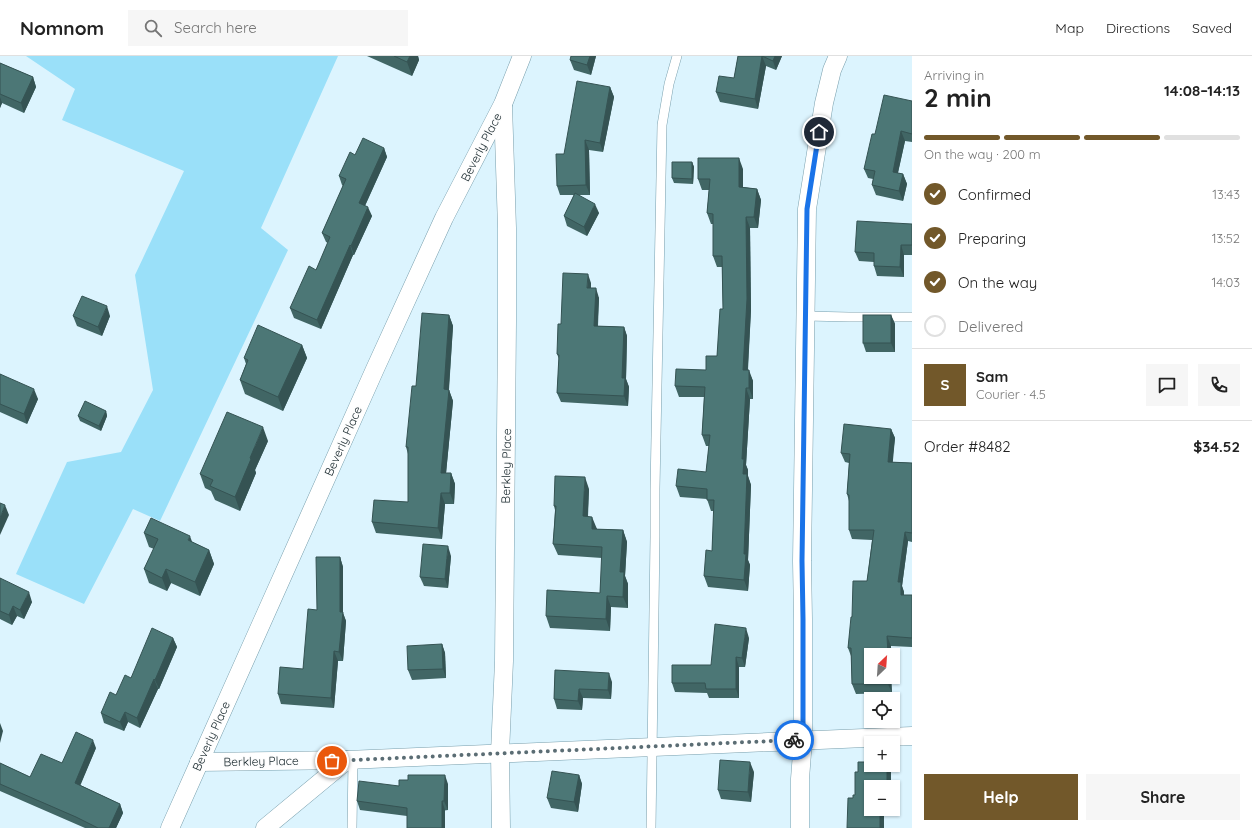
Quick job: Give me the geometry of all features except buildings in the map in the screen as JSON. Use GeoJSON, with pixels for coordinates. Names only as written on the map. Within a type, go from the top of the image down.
{"type":"FeatureCollection","features":[{"type":"Feature","properties":{"kind":"street","name":"Beverly Place"},"geometry":{"type":"LineString","coordinates":[[170,828],[444,218],[503,104],[522,56]]}},
{"type":"Feature","properties":{"kind":"street"},"geometry":{"type":"LineString","coordinates":[[800,828],[800,779],[803,740],[802,561],[807,209],[809,188],[824,103],[832,70],[838,56]]}},
{"type":"Feature","properties":{"kind":"street","name":"Berkley Place"},"geometry":{"type":"LineString","coordinates":[[501,828],[500,753],[504,661],[507,322],[507,228],[503,104]]}},
{"type":"Feature","properties":{"kind":"street","name":"Berkley Place"},"geometry":{"type":"LineString","coordinates":[[199,762],[350,760],[912,736]]}},
{"type":"Feature","properties":{"kind":"street"},"geometry":{"type":"LineString","coordinates":[[265,828],[350,760]]}},
{"type":"Feature","properties":{"kind":"lane"},"geometry":{"type":"LineString","coordinates":[[651,828],[655,466],[662,133],[669,84],[677,56]]}},
{"type":"Feature","properties":{"kind":"lane"},"geometry":{"type":"LineString","coordinates":[[806,316],[912,317]]}},
{"type":"Feature","properties":{"kind":"lane"},"geometry":{"type":"LineString","coordinates":[[350,760],[352,828]]}},
{"type":"Feature","properties":{"kind":"shaded area"},"geometry":{"type":"Polygon","coordinates":[[[26,56],[338,56],[261,228],[288,250],[160,521],[133,509],[84,604],[16,574],[67,462],[121,452],[153,390],[135,275],[184,171],[62,120],[75,89],[26,56]]]}},
{"type":"Feature","properties":{"kind":"way so far"},"geometry":{"type":"LineString","coordinates":[[332,761],[794,740]]}},
{"type":"Feature","properties":{"kind":"route"},"geometry":{"type":"LineString","coordinates":[[794,740],[803,740],[802,561],[807,209],[809,188],[819,132]]}}]}
